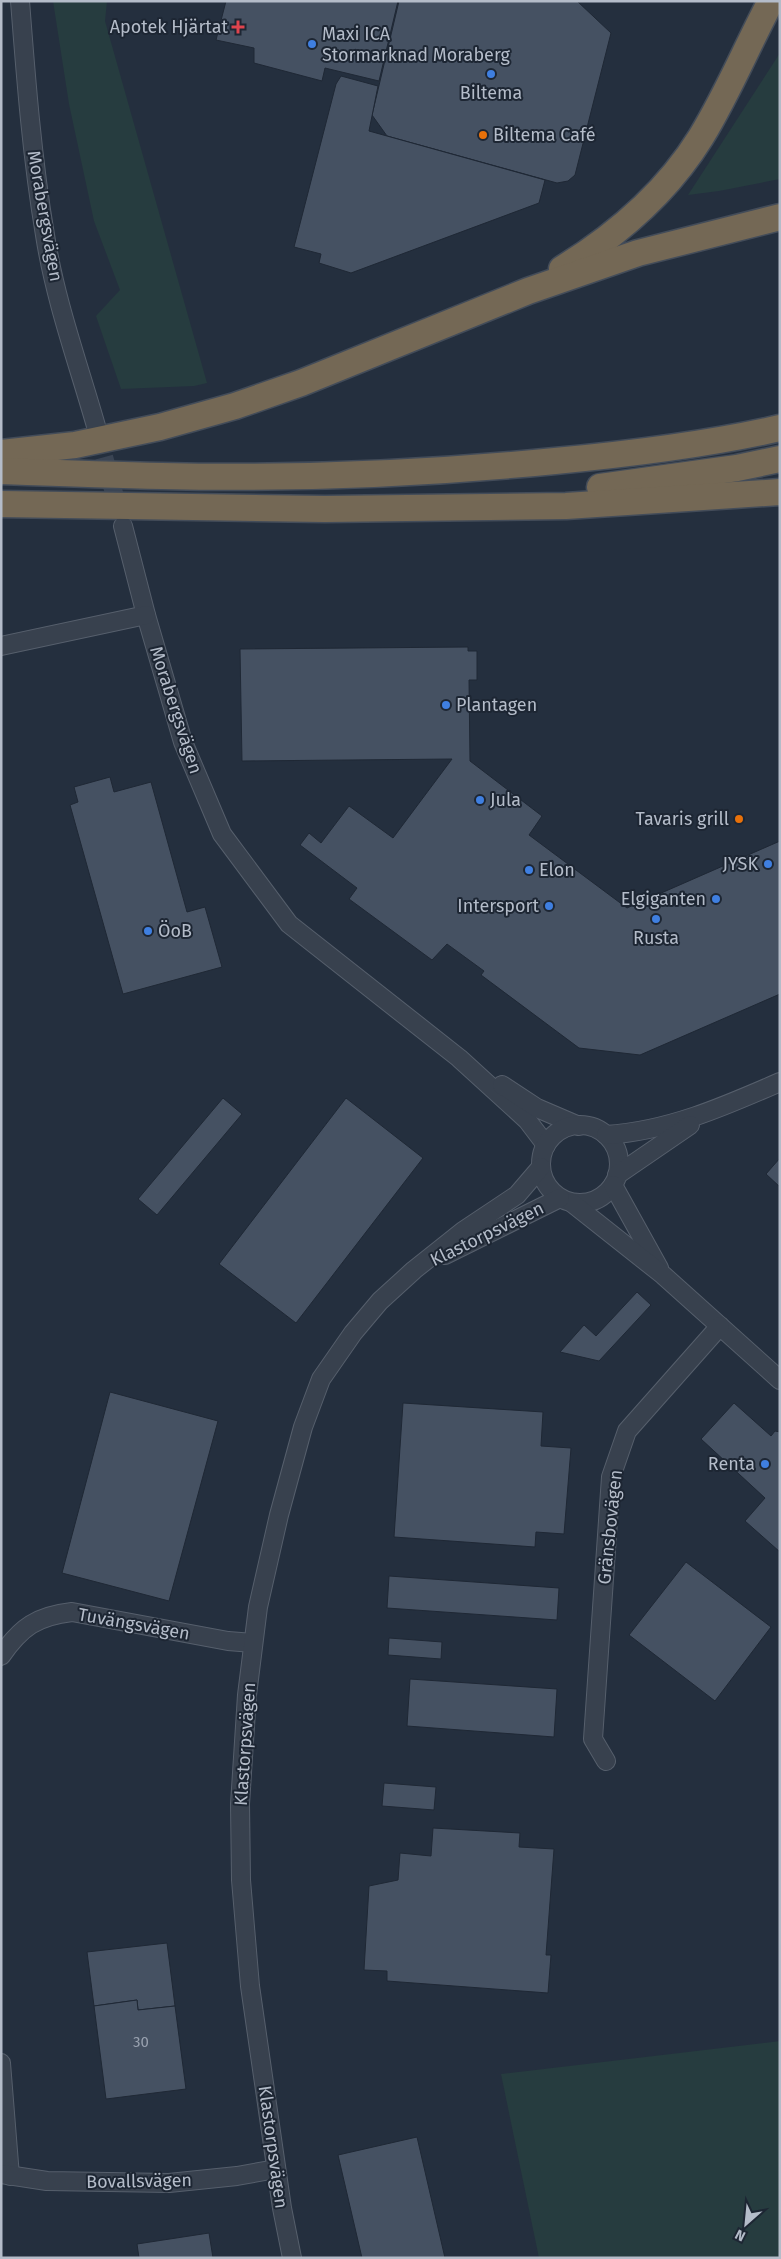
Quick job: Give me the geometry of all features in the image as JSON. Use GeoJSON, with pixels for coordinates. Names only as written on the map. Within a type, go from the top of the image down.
{"type":"FeatureCollection","features":[{"type":"Feature","properties":{"kind":"highway"},"geometry":{"type":"LineString","coordinates":[[528,291],[615,233],[669,181],[701,138],[724,96],[754,13],[771,1]]}},
{"type":"Feature","properties":{"kind":"highway"},"geometry":{"type":"LineString","coordinates":[[1,453],[75,445],[160,427],[235,406],[318,376],[528,291],[638,253],[780,217]]}},
{"type":"Feature","properties":{"kind":"highway"},"geometry":{"type":"LineString","coordinates":[[1,471],[163,476],[286,476],[466,470],[616,455],[747,435],[780,428]]}},
{"type":"Feature","properties":{"kind":"highway"},"geometry":{"type":"LineString","coordinates":[[325,508],[542,494],[737,468],[780,459]]}},
{"type":"Feature","properties":{"kind":"highway"},"geometry":{"type":"LineString","coordinates":[[1,504],[325,508],[566,506],[780,492]]}},
{"type":"Feature","properties":{"kind":"street","name":"Morabergsvägen"},"geometry":{"type":"LineString","coordinates":[[20,1],[34,168],[45,236],[57,288],[96,426]]}},
{"type":"Feature","properties":{"kind":"street","name":"Morabergsvägen"},"geometry":{"type":"LineString","coordinates":[[123,526],[146,615],[183,742],[222,834],[289,924],[459,1058],[527,1120],[539,1133],[546,1145]]}},
{"type":"Feature","properties":{"kind":"street"},"geometry":{"type":"LineString","coordinates":[[1,646],[146,615]]}},
{"type":"Feature","properties":{"kind":"street","name":"Morabergsvägen"},"geometry":{"type":"LineString","coordinates":[[459,1058],[537,1108],[579,1126]]}},
{"type":"Feature","properties":{"kind":"street"},"geometry":{"type":"LineString","coordinates":[[606,1136],[652,1130],[712,1111],[780,1082]]}},
{"type":"Feature","properties":{"kind":"street"},"geometry":{"type":"LineString","coordinates":[[566,1200],[586,1203],[598,1198],[615,1180],[667,1139],[712,1111]]}},
{"type":"Feature","properties":{"kind":"street"},"geometry":{"type":"LineString","coordinates":[[663,1275],[615,1180],[617,1154],[606,1136],[593,1128],[579,1126],[558,1132],[546,1145],[541,1167],[543,1178],[550,1189],[663,1275],[780,1380]]}},
{"type":"Feature","properties":{"kind":"street","name":"Klastorpsvägen"},"geometry":{"type":"LineString","coordinates":[[292,2258],[276,2169],[250,1986],[241,1880],[240,1804],[247,1695],[258,1607],[279,1515],[303,1427],[321,1379],[374,1307],[414,1270],[464,1231],[517,1195],[541,1167]]}},
{"type":"Feature","properties":{"kind":"street","name":"Klastorpsvägen"},"geometry":{"type":"LineString","coordinates":[[414,1270],[566,1200]]}},
{"type":"Feature","properties":{"kind":"street","name":"Gränsbovägen"},"geometry":{"type":"LineString","coordinates":[[606,1761],[592,1739],[611,1476],[627,1431],[720,1326]]}},
{"type":"Feature","properties":{"kind":"street","name":"Tuvängsvägen"},"geometry":{"type":"LineString","coordinates":[[1,1656],[23,1629],[39,1619],[55,1614],[72,1612],[228,1641],[253,1643]]}},
{"type":"Feature","properties":{"kind":"street"},"geometry":{"type":"LineString","coordinates":[[1,2062],[6,2175]]}},
{"type":"Feature","properties":{"kind":"street","name":"Bovallsvägen"},"geometry":{"type":"LineString","coordinates":[[6,2175],[47,2181],[170,2183],[237,2176],[276,2169]]}},
{"type":"Feature","properties":{"kind":"green space"},"geometry":{"type":"Polygon","coordinates":[[[53,1],[107,1],[105,21],[207,383],[194,386],[121,389],[96,316],[120,290],[94,221],[69,104],[53,1]]]}},
{"type":"Feature","properties":{"kind":"green space"},"geometry":{"type":"Polygon","coordinates":[[[780,53],[780,179],[688,195],[780,53]]]}},
{"type":"Feature","properties":{"kind":"green space"},"geometry":{"type":"Polygon","coordinates":[[[780,2041],[780,2258],[539,2258],[501,2074],[780,2041]]]}},
{"type":"Feature","properties":{"kind":"building","name":"Maxi ICA Stormarknad Moraberg"},"geometry":{"type":"Polygon","coordinates":[[[226,1],[398,1],[379,81],[325,68],[322,81],[254,63],[254,48],[216,40],[226,1]]]}},
{"type":"Feature","properties":{"kind":"building","name":"Biltema"},"geometry":{"type":"Polygon","coordinates":[[[399,1],[577,1],[611,33],[575,175],[568,181],[557,183],[387,136],[372,115],[399,1]]]}},
{"type":"Feature","properties":{"kind":"building"},"geometry":{"type":"Polygon","coordinates":[[[341,76],[378,86],[369,131],[545,180],[539,203],[351,273],[319,263],[321,254],[294,247],[336,84],[341,76]]]}},
{"type":"Feature","properties":{"kind":"building"},"geometry":{"type":"Polygon","coordinates":[[[468,647],[468,651],[477,651],[477,680],[469,680],[470,761],[542,816],[529,835],[627,908],[780,841],[780,994],[640,1055],[579,1048],[481,975],[484,971],[447,944],[432,960],[349,899],[357,888],[300,845],[309,833],[321,843],[349,806],[393,838],[452,759],[242,761],[240,649],[468,647]]]}},
{"type":"Feature","properties":{"kind":"building"},"geometry":{"type":"Polygon","coordinates":[[[110,777],[114,792],[151,782],[187,912],[205,907],[222,967],[123,994],[70,805],[78,802],[74,787],[110,777]]]}},
{"type":"Feature","properties":{"kind":"building"},"geometry":{"type":"Polygon","coordinates":[[[223,1098],[242,1114],[157,1215],[138,1199],[223,1098]]]}},
{"type":"Feature","properties":{"kind":"building"},"geometry":{"type":"Polygon","coordinates":[[[346,1098],[423,1158],[296,1323],[219,1264],[346,1098]]]}},
{"type":"Feature","properties":{"kind":"building"},"geometry":{"type":"Polygon","coordinates":[[[780,1158],[780,1187],[766,1174],[780,1158]]]}},
{"type":"Feature","properties":{"kind":"building"},"geometry":{"type":"Polygon","coordinates":[[[637,1292],[651,1305],[599,1361],[560,1352],[584,1325],[596,1336],[637,1292]]]}},
{"type":"Feature","properties":{"kind":"building"},"geometry":{"type":"Polygon","coordinates":[[[110,1392],[218,1421],[169,1601],[62,1573],[110,1392]]]}},
{"type":"Feature","properties":{"kind":"building"},"geometry":{"type":"Polygon","coordinates":[[[403,1403],[543,1412],[541,1446],[571,1448],[564,1534],[536,1532],[535,1547],[394,1537],[403,1403]]]}},
{"type":"Feature","properties":{"kind":"building"},"geometry":{"type":"Polygon","coordinates":[[[734,1403],[771,1436],[775,1431],[780,1432],[780,1552],[745,1521],[765,1498],[701,1439],[734,1403]]]}},
{"type":"Feature","properties":{"kind":"building"},"geometry":{"type":"Polygon","coordinates":[[[686,1562],[771,1627],[715,1701],[629,1635],[686,1562]]]}},
{"type":"Feature","properties":{"kind":"building"},"geometry":{"type":"Polygon","coordinates":[[[389,1576],[559,1588],[557,1620],[387,1608],[389,1576]]]}},
{"type":"Feature","properties":{"kind":"building"},"geometry":{"type":"Polygon","coordinates":[[[389,1638],[442,1642],[441,1659],[388,1655],[389,1638]]]}},
{"type":"Feature","properties":{"kind":"building"},"geometry":{"type":"Polygon","coordinates":[[[410,1679],[557,1689],[554,1737],[407,1726],[410,1679]]]}},
{"type":"Feature","properties":{"kind":"building"},"geometry":{"type":"Polygon","coordinates":[[[384,1783],[436,1787],[434,1810],[382,1806],[384,1783]]]}},
{"type":"Feature","properties":{"kind":"building"},"geometry":{"type":"Polygon","coordinates":[[[433,1828],[520,1833],[519,1847],[554,1849],[546,1955],[551,1955],[548,1993],[387,1981],[387,1971],[364,1970],[369,1886],[398,1880],[400,1853],[431,1856],[433,1828]]]}},
{"type":"Feature","properties":{"kind":"building"},"geometry":{"type":"Polygon","coordinates":[[[167,1943],[175,2006],[138,2010],[137,2000],[94,2006],[87,1952],[167,1943]]]}},
{"type":"Feature","properties":{"kind":"building"},"geometry":{"type":"Polygon","coordinates":[[[137,2000],[138,2010],[175,2006],[186,2089],[106,2099],[94,2006],[137,2000]]]}},
{"type":"Feature","properties":{"kind":"building"},"geometry":{"type":"Polygon","coordinates":[[[417,2137],[445,2258],[362,2258],[338,2155],[417,2137]]]}},
{"type":"Feature","properties":{"kind":"building"},"geometry":{"type":"Polygon","coordinates":[[[209,2233],[213,2258],[139,2258],[137,2244],[209,2233]]]}},
{"type":"Feature","properties":{"kind":"tunnel"},"geometry":{"type":"LineString","coordinates":[[97,431],[120,515]]}},
{"type":"Feature","properties":{"kind":"place","name":"Apotek Hjärtat"},"geometry":{"type":"Point","coordinates":[238,27]}},
{"type":"Feature","properties":{"kind":"place","name":"Maxi ICA Stormarknad Moraberg"},"geometry":{"type":"Point","coordinates":[312,44]}},
{"type":"Feature","properties":{"kind":"place","name":"Biltema"},"geometry":{"type":"Point","coordinates":[491,74]}},
{"type":"Feature","properties":{"kind":"place","name":"Biltema Café"},"geometry":{"type":"Point","coordinates":[483,135]}},
{"type":"Feature","properties":{"kind":"place","name":"Plantagen"},"geometry":{"type":"Point","coordinates":[446,705]}},
{"type":"Feature","properties":{"kind":"place","name":"Jula"},"geometry":{"type":"Point","coordinates":[480,800]}},
{"type":"Feature","properties":{"kind":"place","name":"Tavaris grill"},"geometry":{"type":"Point","coordinates":[739,819]}},
{"type":"Feature","properties":{"kind":"place","name":"JYSK"},"geometry":{"type":"Point","coordinates":[768,864]}},
{"type":"Feature","properties":{"kind":"place","name":"Elon"},"geometry":{"type":"Point","coordinates":[529,870]}},
{"type":"Feature","properties":{"kind":"place","name":"Elgiganten"},"geometry":{"type":"Point","coordinates":[716,899]}},
{"type":"Feature","properties":{"kind":"place","name":"Intersport"},"geometry":{"type":"Point","coordinates":[549,906]}},
{"type":"Feature","properties":{"kind":"place","name":"Rusta"},"geometry":{"type":"Point","coordinates":[656,919]}},
{"type":"Feature","properties":{"kind":"place","name":"ÖoB"},"geometry":{"type":"Point","coordinates":[148,931]}},
{"type":"Feature","properties":{"kind":"place","name":"Renta"},"geometry":{"type":"Point","coordinates":[765,1464]}}]}
